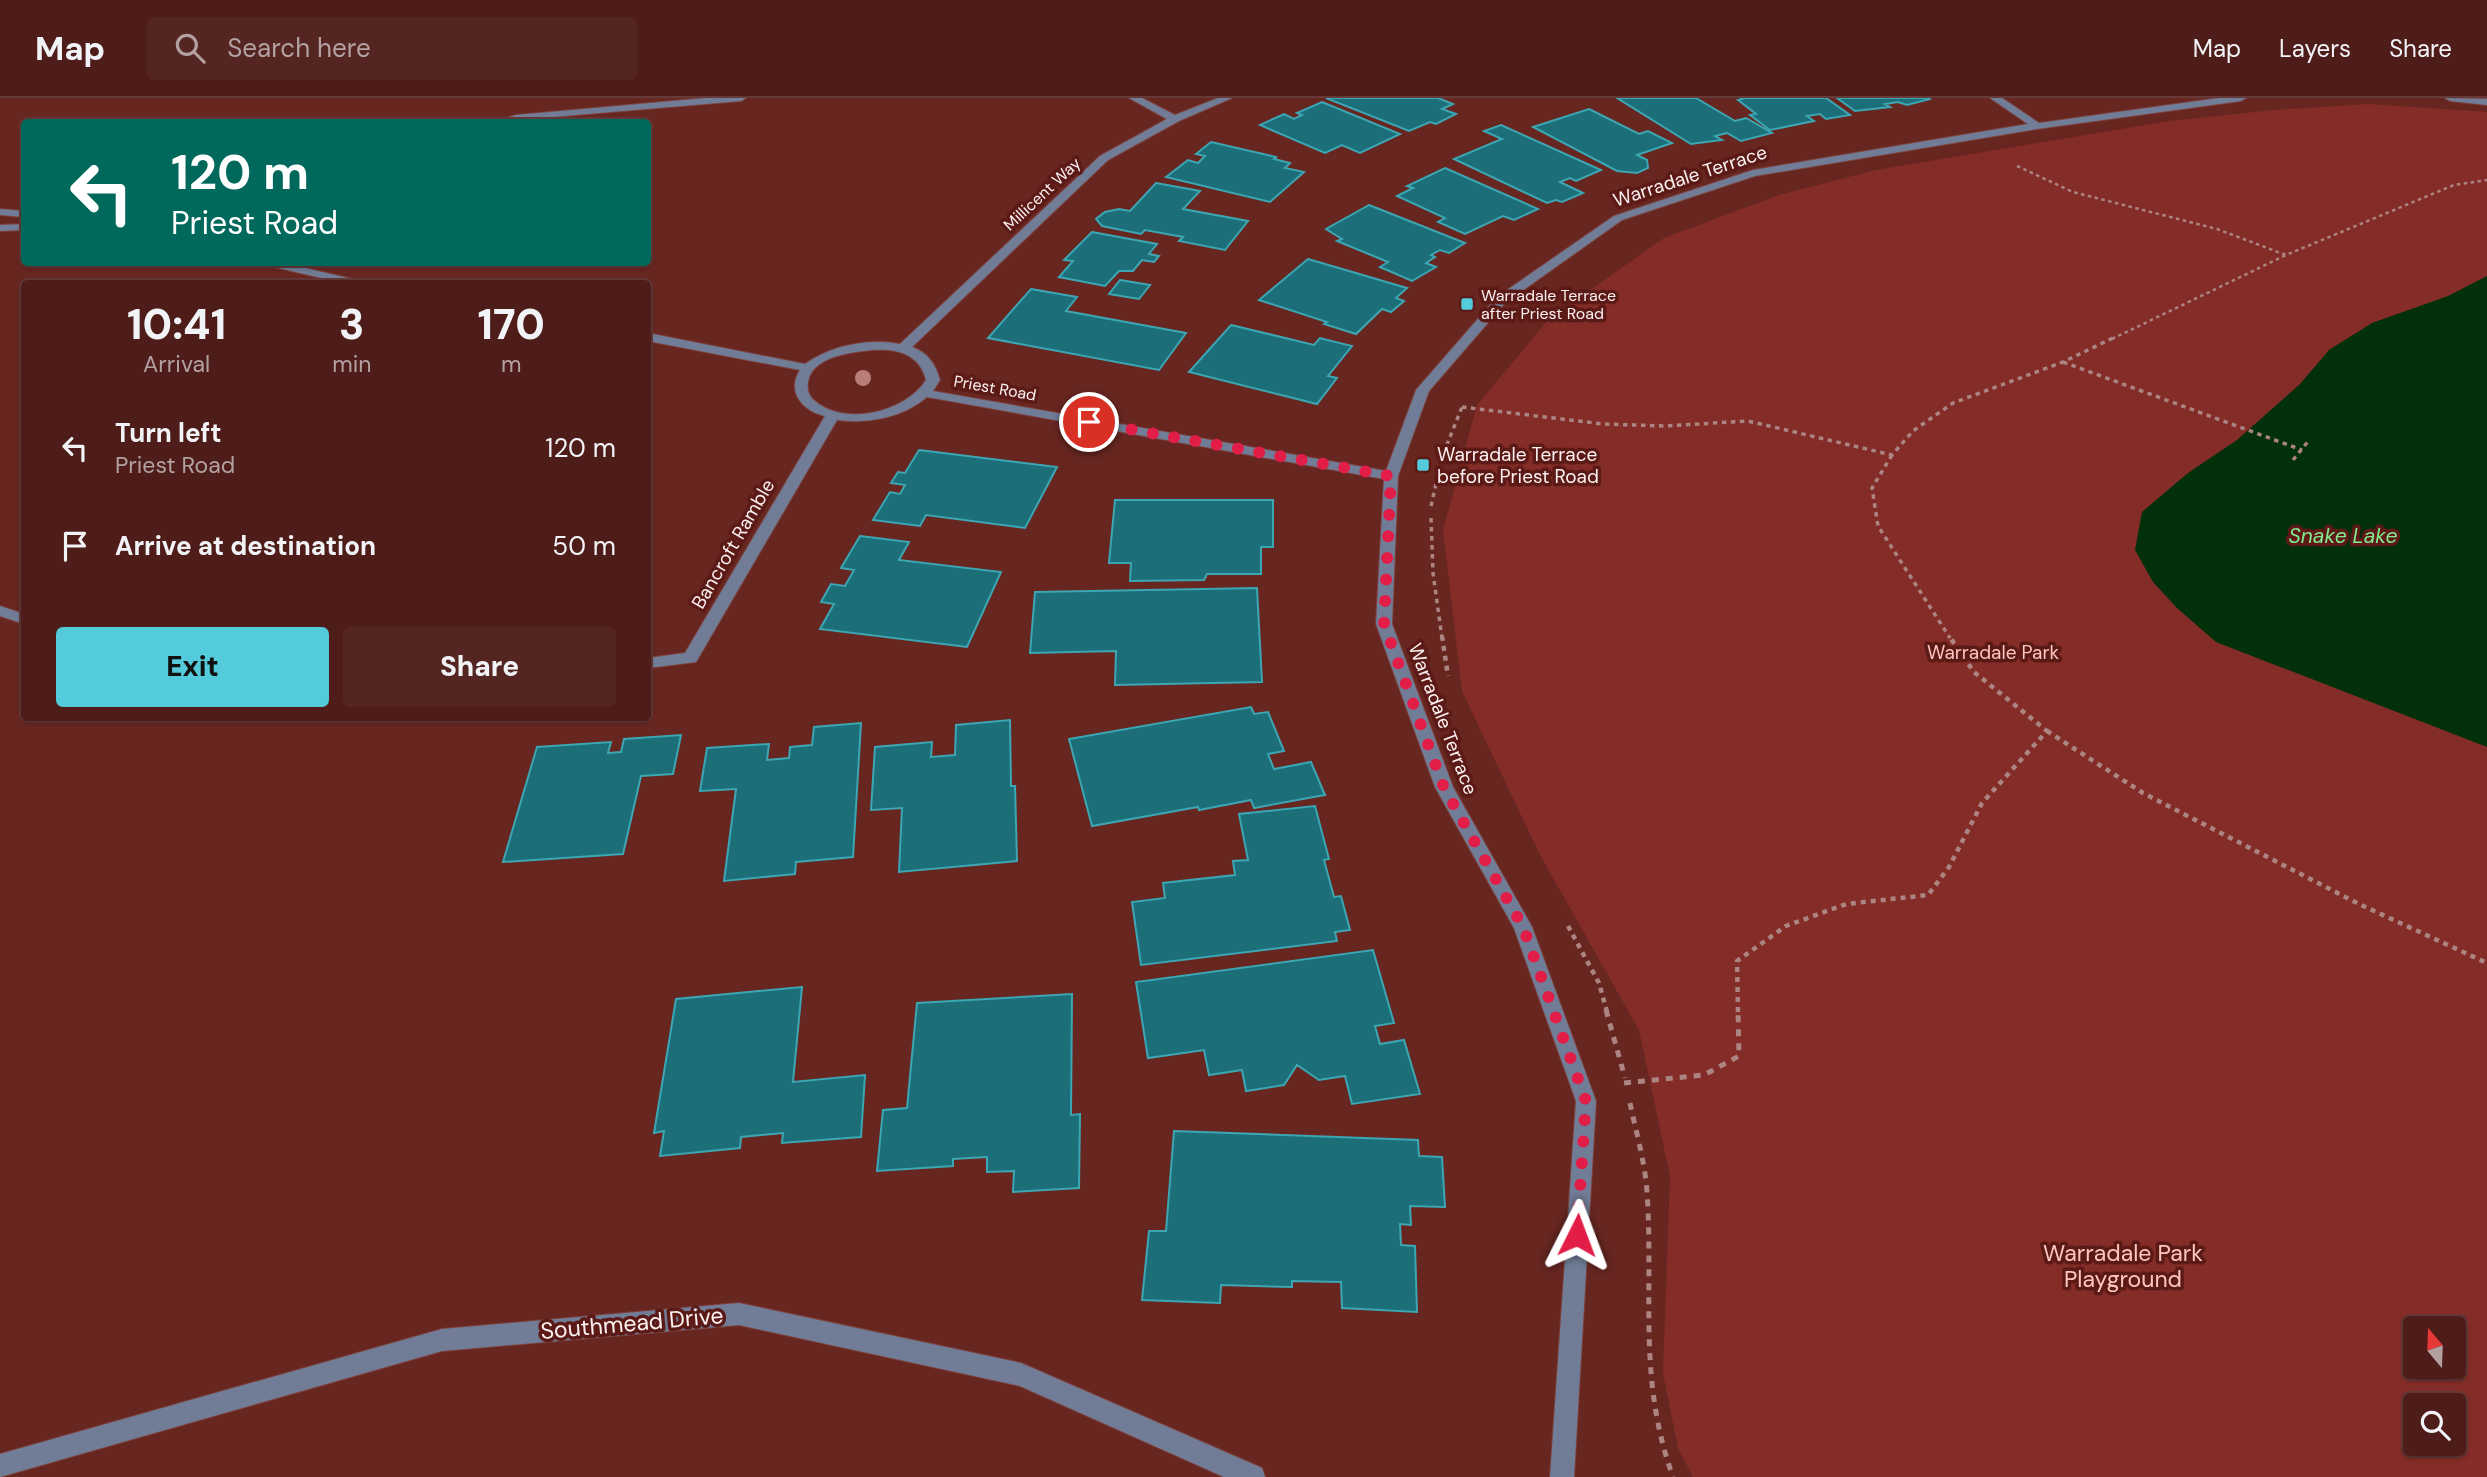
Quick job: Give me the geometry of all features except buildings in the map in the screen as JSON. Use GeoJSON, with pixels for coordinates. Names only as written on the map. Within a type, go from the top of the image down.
{"type":"FeatureCollection","features":[{"type":"Feature","properties":{"kind":"street"},"geometry":{"type":"LineString","coordinates":[[512,119],[741,98]]}},
{"type":"Feature","properties":{"kind":"street"},"geometry":{"type":"LineString","coordinates":[[1134,98],[1175,119]]}},
{"type":"Feature","properties":{"kind":"street","name":"Millicent Way"},"geometry":{"type":"LineString","coordinates":[[903,348],[1104,158],[1175,119],[1227,98]]}},
{"type":"Feature","properties":{"kind":"street"},"geometry":{"type":"LineString","coordinates":[[1996,98],[2037,125]]}},
{"type":"Feature","properties":{"kind":"street","name":"Warradale Terrace"},"geometry":{"type":"LineString","coordinates":[[1562,1477],[1586,1101],[1523,927],[1444,788],[1384,624],[1391,476],[1423,390],[1502,300],[1618,218],[1753,173],[2037,125],[2241,98]]}},
{"type":"Feature","properties":{"kind":"street"},"geometry":{"type":"LineString","coordinates":[[2450,98],[2487,102]]}},
{"type":"Feature","properties":{"kind":"street"},"geometry":{"type":"LineString","coordinates":[[0,212],[21,214]]}},
{"type":"Feature","properties":{"kind":"street"},"geometry":{"type":"LineString","coordinates":[[0,228],[21,228]]}},
{"type":"Feature","properties":{"kind":"street"},"geometry":{"type":"LineString","coordinates":[[280,266],[348,280]]}},
{"type":"Feature","properties":{"kind":"street"},"geometry":{"type":"LineString","coordinates":[[651,338],[808,368]]}},
{"type":"Feature","properties":{"kind":"street"},"geometry":{"type":"LineString","coordinates":[[883,345],[903,348],[921,355],[931,366],[933,380],[924,393],[908,405],[884,413],[858,416],[833,414],[813,406],[802,395],[800,382],[808,368],[821,358],[850,348],[883,345]]}},
{"type":"Feature","properties":{"kind":"street","name":"Priest Road"},"geometry":{"type":"LineString","coordinates":[[924,393],[1391,476]]}},
{"type":"Feature","properties":{"kind":"street","name":"Bancroft Ramble"},"geometry":{"type":"LineString","coordinates":[[651,663],[690,658],[833,414]]}},
{"type":"Feature","properties":{"kind":"street"},"geometry":{"type":"LineString","coordinates":[[0,611],[21,618]]}},
{"type":"Feature","properties":{"kind":"street","name":"Southmead Drive"},"geometry":{"type":"LineString","coordinates":[[0,1466],[442,1340],[739,1314],[1021,1375],[1254,1477]]}},
{"type":"Feature","properties":{"kind":"path"},"geometry":{"type":"LineString","coordinates":[[1965,138],[2030,173],[2073,192],[2217,229],[2286,255]]}},
{"type":"Feature","properties":{"kind":"path"},"geometry":{"type":"LineString","coordinates":[[2487,180],[2454,185],[2286,255],[2063,362],[1953,403],[1913,431],[1892,455],[1872,488],[1878,526],[1925,602],[1974,672],[2047,731],[2143,793],[2359,904],[2487,962]]}},
{"type":"Feature","properties":{"kind":"path"},"geometry":{"type":"LineString","coordinates":[[2063,362],[2302,450]]}},
{"type":"Feature","properties":{"kind":"path"},"geometry":{"type":"LineString","coordinates":[[1419,402],[1603,424],[1665,426],[1748,421],[1892,455]]}},
{"type":"Feature","properties":{"kind":"path"},"geometry":{"type":"LineString","coordinates":[[1449,679],[1433,573],[1431,509],[1442,457],[1462,407]]}},
{"type":"Feature","properties":{"kind":"path"},"geometry":{"type":"LineString","coordinates":[[2293,460],[2309,439]]}},
{"type":"Feature","properties":{"kind":"path"},"geometry":{"type":"LineString","coordinates":[[1581,1087],[1704,1075],[1739,1056],[1737,961],[1786,926],[1846,904],[1928,895],[1949,867],[1982,803],[2047,731]]}},
{"type":"Feature","properties":{"kind":"path"},"geometry":{"type":"LineString","coordinates":[[1568,925],[1600,983],[1626,1083],[1647,1191],[1647,1320],[1653,1402],[1664,1458],[1673,1477]]}},
{"type":"Feature","properties":{"kind":"green space","name":"Warradale Park"},"geometry":{"type":"Polygon","coordinates":[[[2368,104],[2487,112],[2487,1477],[1693,1477],[1678,1448],[1663,1373],[1670,1176],[1639,1030],[1540,855],[1462,691],[1443,530],[1477,405],[1549,319],[1664,238],[1779,195],[1876,170],[2169,121],[2368,104]]]}},
{"type":"Feature","properties":{"kind":"water","name":"Snake Lake"},"geometry":{"type":"Polygon","coordinates":[[[2487,276],[2487,747],[2216,642],[2177,608],[2153,582],[2135,550],[2142,512],[2188,473],[2237,440],[2300,384],[2329,350],[2372,323],[2448,296],[2487,276]]]}},
{"type":"Feature","properties":{"kind":"place","name":"Warradale Terrace after Priest Road"},"geometry":{"type":"Point","coordinates":[1467,304]}},
{"type":"Feature","properties":{"kind":"place","name":"Warradale Terrace before Priest Road"},"geometry":{"type":"Point","coordinates":[1423,465]}},
{"type":"Feature","properties":{"kind":"route"},"geometry":{"type":"LineString","coordinates":[[1089,422],[1391,476],[1384,624],[1444,788],[1523,927],[1586,1101],[1577,1235]]}},
{"type":"Feature","properties":{"kind":"park label","name":"Warradale Park Playground"},"geometry":{"type":"Point","coordinates":[2123,1266]}}]}
